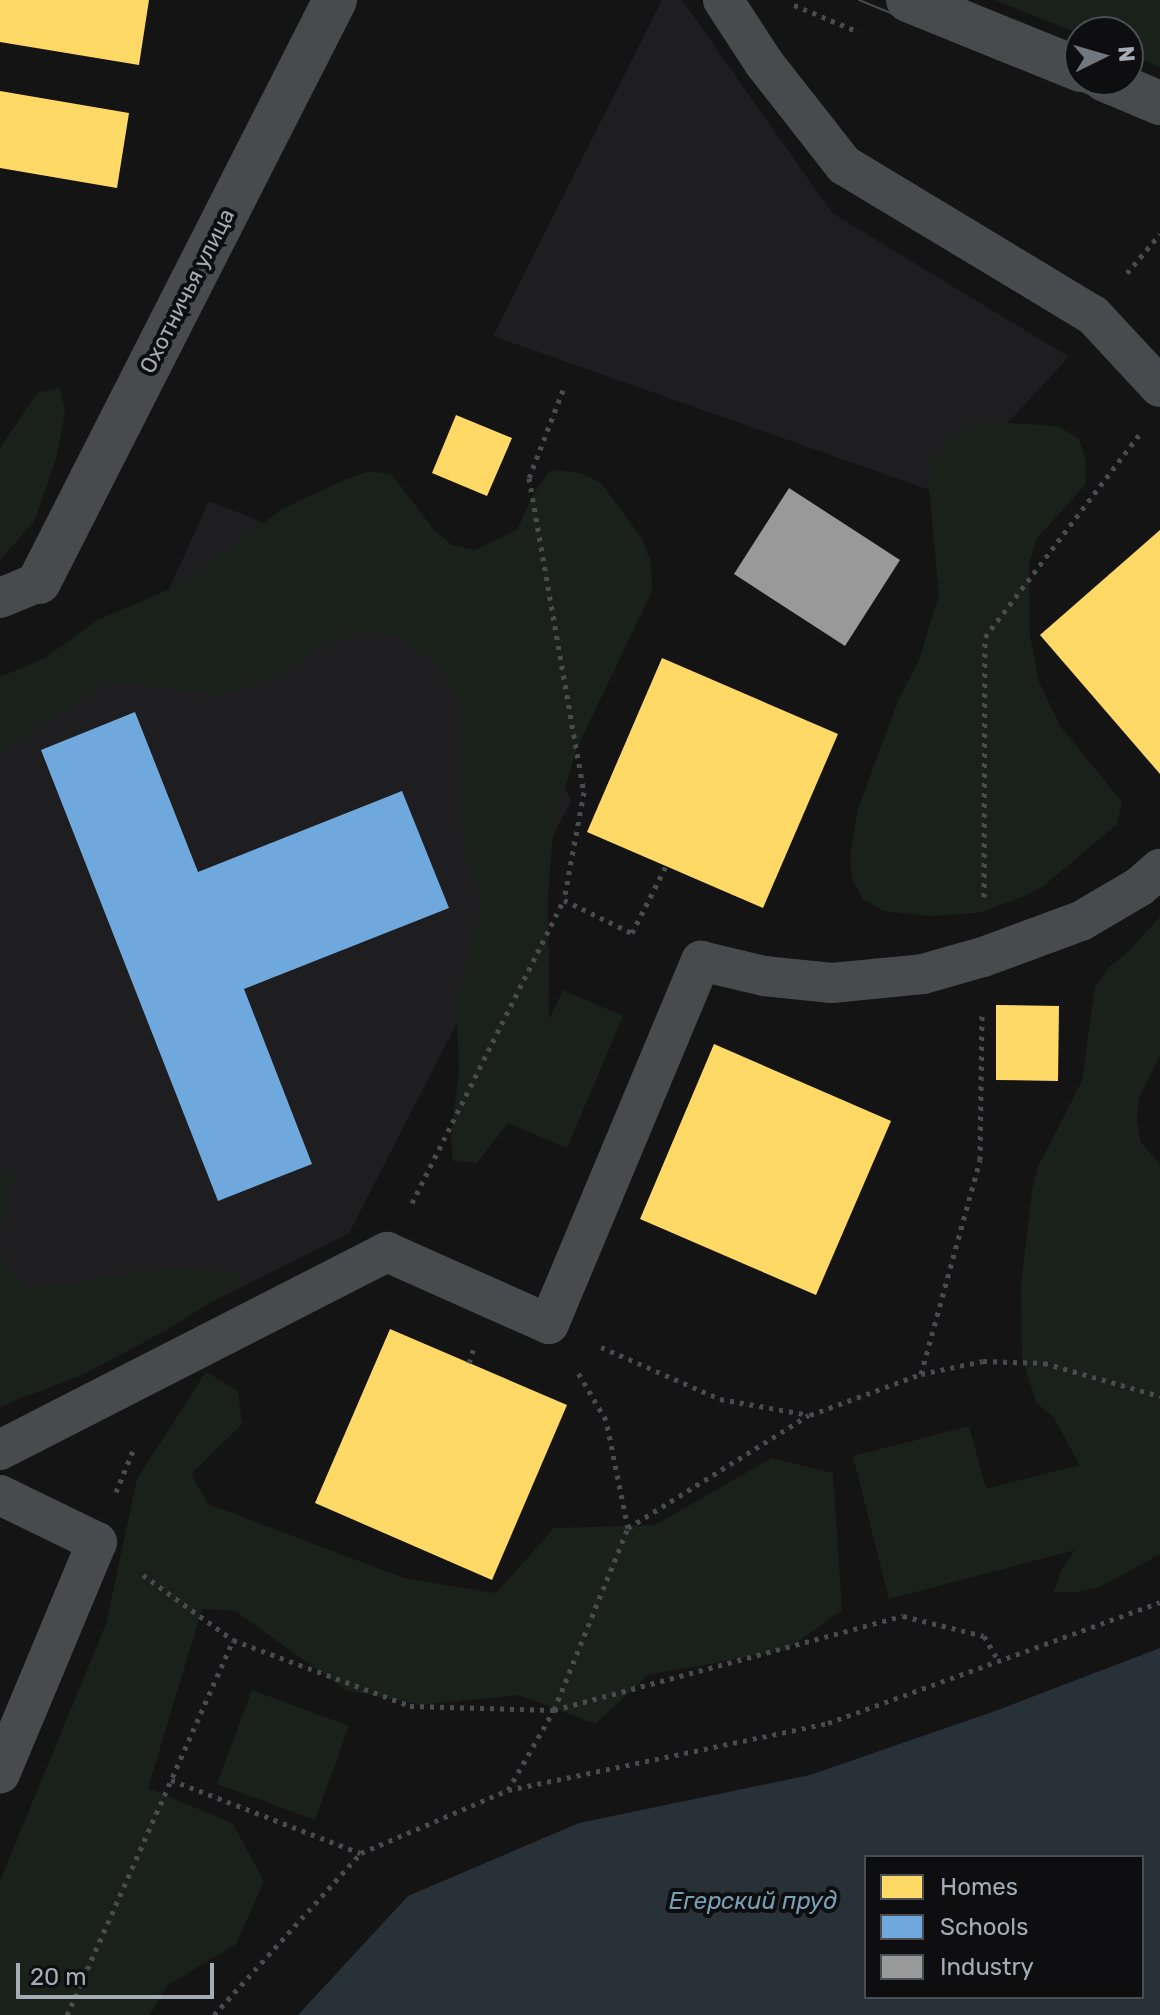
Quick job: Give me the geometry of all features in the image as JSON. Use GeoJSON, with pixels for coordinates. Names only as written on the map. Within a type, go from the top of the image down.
{"type":"FeatureCollection","features":[{"type":"Feature","properties":{"kind":"street","name":"Охотничья улица"},"geometry":{"type":"LineString","coordinates":[[39,582],[335,0]]}},
{"type":"Feature","properties":{"kind":"street"},"geometry":{"type":"LineString","coordinates":[[908,0],[1064,63]]}},
{"type":"Feature","properties":{"kind":"lane"},"geometry":{"type":"LineString","coordinates":[[723,0],[764,63],[844,165],[1093,315],[1160,387]]}},
{"type":"Feature","properties":{"kind":"lane"},"geometry":{"type":"LineString","coordinates":[[0,598],[39,582]]}},
{"type":"Feature","properties":{"kind":"lane"},"geometry":{"type":"LineString","coordinates":[[0,1450],[387,1252],[549,1324],[701,961],[764,976],[832,983],[923,974],[983,957],[1081,921],[1139,887],[1160,869]]}},
{"type":"Feature","properties":{"kind":"lane"},"geometry":{"type":"LineString","coordinates":[[0,1495],[97,1542],[0,1774]]}},
{"type":"Feature","properties":{"kind":"path"},"geometry":{"type":"LineString","coordinates":[[387,1252],[564,900],[584,792],[529,478],[563,390]]}},
{"type":"Feature","properties":{"kind":"path"},"geometry":{"type":"LineString","coordinates":[[921,1374],[980,1160],[985,637],[1141,434]]}},
{"type":"Feature","properties":{"kind":"path"},"geometry":{"type":"LineString","coordinates":[[564,900],[632,933],[666,866]]}},
{"type":"Feature","properties":{"kind":"path"},"geometry":{"type":"LineString","coordinates":[[549,1324],[720,1399],[810,1415]]}},
{"type":"Feature","properties":{"kind":"path"},"geometry":{"type":"LineString","coordinates":[[508,1790],[554,1710],[628,1528],[606,1420],[549,1324]]}},
{"type":"Feature","properties":{"kind":"path"},"geometry":{"type":"LineString","coordinates":[[628,1528],[810,1415],[921,1374],[983,1361],[1044,1363],[1160,1396]]}},
{"type":"Feature","properties":{"kind":"path"},"geometry":{"type":"LineString","coordinates":[[166,1366],[97,1542],[233,1640],[410,1706],[554,1710],[903,1616],[984,1636],[998,1660]]}},
{"type":"Feature","properties":{"kind":"path"},"geometry":{"type":"LineString","coordinates":[[214,2015],[361,1853],[508,1790],[828,1723],[1160,1602]]}},
{"type":"Feature","properties":{"kind":"path"},"geometry":{"type":"LineString","coordinates":[[67,2015],[233,1640]]}},
{"type":"Feature","properties":{"kind":"path"},"geometry":{"type":"LineString","coordinates":[[171,1780],[361,1853]]}},
{"type":"Feature","properties":{"kind":"shaded area"},"geometry":{"type":"Polygon","coordinates":[[[662,0],[682,0],[832,213],[1069,357],[941,494],[493,336],[662,0]]]}},
{"type":"Feature","properties":{"kind":"shaded area"},"geometry":{"type":"Polygon","coordinates":[[[995,0],[1160,0],[1160,67],[1144,60],[1144,16],[1064,16],[1064,28],[995,0]]]}},
{"type":"Feature","properties":{"kind":"shaded area"},"geometry":{"type":"Polygon","coordinates":[[[60,388],[65,411],[57,455],[35,520],[0,560],[0,448],[38,392],[60,388]]]}},
{"type":"Feature","properties":{"kind":"shaded area"},"geometry":{"type":"Polygon","coordinates":[[[992,422],[1058,426],[1079,439],[1086,462],[1085,485],[1037,538],[1029,563],[1030,635],[1039,682],[1060,726],[1122,802],[1117,824],[1045,885],[1025,896],[978,913],[931,916],[884,911],[863,899],[852,879],[850,856],[858,809],[898,701],[919,660],[939,595],[928,478],[935,457],[950,440],[970,425],[992,422]]]}},
{"type":"Feature","properties":{"kind":"shaded area"},"geometry":{"type":"Polygon","coordinates":[[[551,470],[580,473],[600,482],[641,537],[651,562],[652,591],[577,748],[554,824],[548,895],[549,1020],[563,990],[623,1016],[567,1148],[508,1123],[477,1163],[453,1161],[451,1138],[459,1070],[456,1000],[481,911],[461,822],[462,706],[438,665],[398,638],[375,630],[330,643],[268,680],[222,696],[152,686],[105,684],[16,742],[0,756],[0,677],[45,658],[98,620],[182,584],[282,509],[346,479],[369,471],[392,475],[434,530],[452,545],[475,550],[517,530],[535,491],[551,470]]]}},
{"type":"Feature","properties":{"kind":"shaded area"},"geometry":{"type":"Polygon","coordinates":[[[209,501],[501,617],[571,801],[349,1233],[0,1408],[0,710],[142,649],[209,501]]]}},
{"type":"Feature","properties":{"kind":"shaded area"},"geometry":{"type":"Polygon","coordinates":[[[1160,917],[1160,1055],[1139,1097],[1137,1122],[1141,1143],[1160,1164],[1160,1554],[1100,1587],[1077,1592],[1054,1592],[1061,1570],[1075,1550],[889,1599],[853,1456],[969,1426],[986,1489],[1080,1465],[1054,1418],[1036,1402],[1022,1357],[1021,1285],[1032,1191],[1038,1167],[1082,1081],[1095,987],[1109,967],[1128,952],[1160,917]]]}},
{"type":"Feature","properties":{"kind":"shaded area"},"geometry":{"type":"Polygon","coordinates":[[[0,1167],[12,1176],[0,1243],[0,1167]]]}},
{"type":"Feature","properties":{"kind":"shaded area"},"geometry":{"type":"Polygon","coordinates":[[[0,1248],[8,1270],[27,1285],[50,1286],[166,1268],[217,1270],[242,1277],[226,1293],[163,1332],[80,1376],[0,1406],[0,1248]]]}},
{"type":"Feature","properties":{"kind":"shaded area"},"geometry":{"type":"Polygon","coordinates":[[[206,1372],[238,1391],[242,1424],[191,1474],[208,1504],[404,1578],[496,1593],[554,1528],[655,1525],[772,1458],[833,1473],[842,1610],[786,1650],[648,1675],[595,1724],[519,1695],[420,1705],[346,1690],[235,1611],[202,1609],[148,1788],[232,1823],[264,1881],[236,1944],[168,1985],[149,2015],[0,2015],[0,1881],[106,1624],[137,1479],[206,1372]]]}},
{"type":"Feature","properties":{"kind":"shaded area"},"geometry":{"type":"Polygon","coordinates":[[[252,1690],[349,1726],[315,1820],[217,1784],[252,1690]]]}},
{"type":"Feature","properties":{"kind":"water","name":"Егерский пруд"},"geometry":{"type":"Polygon","coordinates":[[[1160,1648],[1160,2015],[298,2015],[408,1896],[579,1823],[810,1775],[998,1710],[1160,1648]]]}},
{"type":"Feature","properties":{"kind":"building: Homes"},"geometry":{"type":"Polygon","coordinates":[[[0,0],[149,0],[139,65],[0,42],[0,0]]]}},
{"type":"Feature","properties":{"kind":"building: Homes"},"geometry":{"type":"Polygon","coordinates":[[[0,91],[129,113],[117,188],[0,168],[0,91]]]}},
{"type":"Feature","properties":{"kind":"building: Homes"},"geometry":{"type":"Polygon","coordinates":[[[456,415],[512,438],[487,496],[432,473],[456,415]]]}},
{"type":"Feature","properties":{"kind":"building: Homes"},"geometry":{"type":"Polygon","coordinates":[[[1160,530],[1160,774],[1040,635],[1160,530]]]}},
{"type":"Feature","properties":{"kind":"building: Homes"},"geometry":{"type":"Polygon","coordinates":[[[662,658],[838,734],[763,908],[587,832],[662,658]]]}},
{"type":"Feature","properties":{"kind":"building: Homes"},"geometry":{"type":"Polygon","coordinates":[[[996,1005],[1059,1006],[1058,1081],[996,1080],[996,1005]]]}},
{"type":"Feature","properties":{"kind":"building: Homes"},"geometry":{"type":"Polygon","coordinates":[[[714,1044],[891,1121],[816,1295],[640,1219],[714,1044]]]}},
{"type":"Feature","properties":{"kind":"building: Homes"},"geometry":{"type":"Polygon","coordinates":[[[390,1329],[567,1405],[492,1580],[315,1503],[390,1329]]]}},
{"type":"Feature","properties":{"kind":"building: Schools"},"geometry":{"type":"Polygon","coordinates":[[[135,712],[198,872],[402,791],[449,908],[244,989],[312,1164],[218,1201],[41,750],[135,712]]]}},
{"type":"Feature","properties":{"kind":"building: Industry"},"geometry":{"type":"Polygon","coordinates":[[[789,488],[900,560],[845,646],[734,574],[789,488]]]}},
{"type":"Feature","properties":{"kind":"tram line"},"geometry":{"type":"LineString","coordinates":[[859,0],[1160,123]]}},
{"type":"Feature","properties":{"kind":"tram line"},"geometry":{"type":"LineString","coordinates":[[955,0],[1064,44]]}},
{"type":"Feature","properties":{"kind":"tram line"},"geometry":{"type":"LineString","coordinates":[[1144,78],[1160,84]]}}]}
